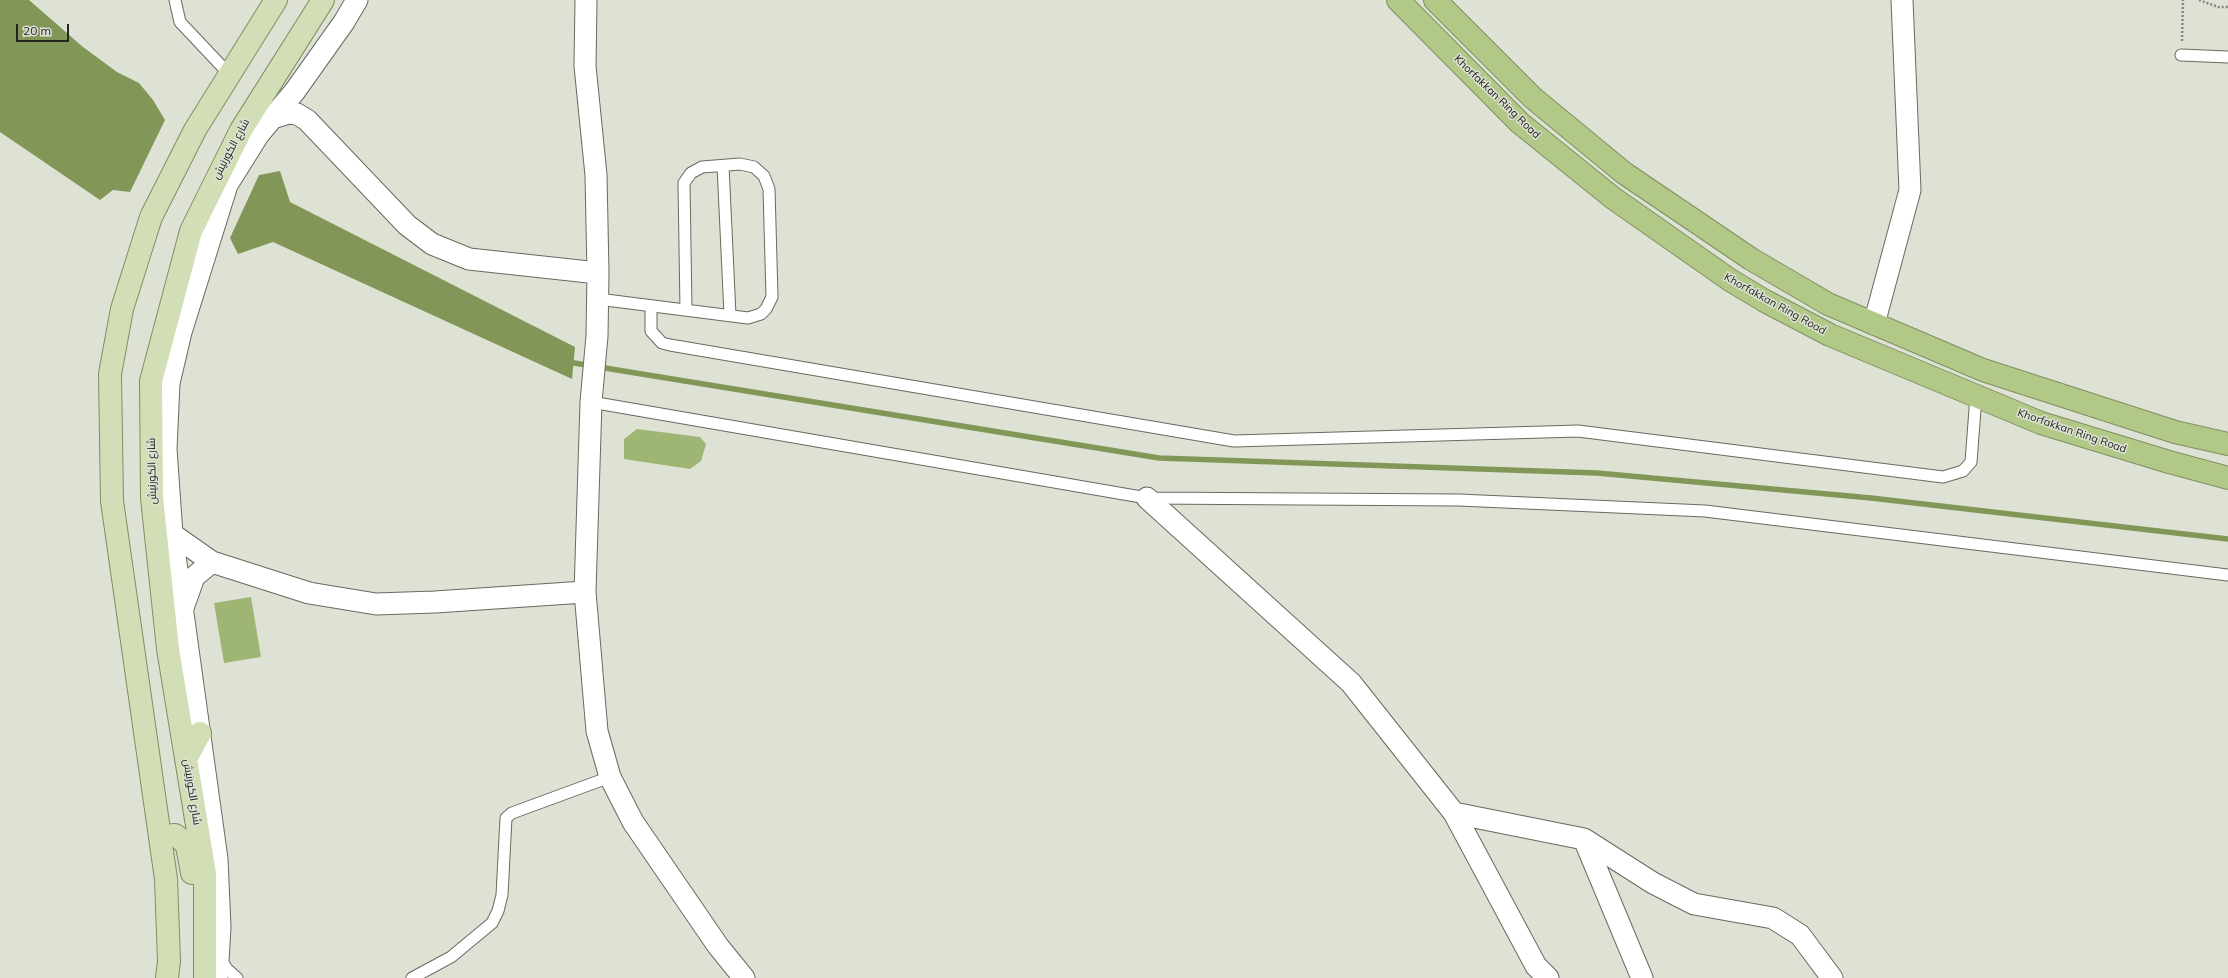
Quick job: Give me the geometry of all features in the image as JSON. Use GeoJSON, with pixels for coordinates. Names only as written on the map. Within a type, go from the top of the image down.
{"type":"FeatureCollection","features":[{"type":"Feature","properties":{"kind":"highway","name":"Khorfakkan Ring Road"},"geometry":{"type":"LineString","coordinates":[[1398,0],[1520,123],[1612,198],[1730,280],[1830,335],[2041,423],[2169,462],[2228,478]]}},
{"type":"Feature","properties":{"kind":"highway"},"geometry":{"type":"LineString","coordinates":[[1435,0],[1533,98],[1624,174],[1751,259],[1828,304],[1991,373],[2176,432],[2228,444]]}},
{"type":"Feature","properties":{"kind":"main road"},"geometry":{"type":"LineString","coordinates":[[167,978],[169,961],[166,879],[112,501],[110,374],[122,309],[151,217],[195,130],[276,0]]}},
{"type":"Feature","properties":{"kind":"main road","name":"شارع الكورنيش"},"geometry":{"type":"LineString","coordinates":[[212,971],[206,874],[168,649],[152,489],[151,381],[162,334],[191,231],[241,130],[283,61],[323,0]]}},
{"type":"Feature","properties":{"kind":"main road"},"geometry":{"type":"LineString","coordinates":[[152,489],[171,510]]}},
{"type":"Feature","properties":{"kind":"main road"},"geometry":{"type":"LineString","coordinates":[[186,759],[200,733]]}},
{"type":"Feature","properties":{"kind":"main road"},"geometry":{"type":"LineString","coordinates":[[160,837],[174,835],[187,846],[192,874],[192,931],[212,971]]}},
{"type":"Feature","properties":{"kind":"street"},"geometry":{"type":"LineString","coordinates":[[212,971],[219,893],[217,859],[172,534],[166,448],[169,383],[181,332],[227,185],[260,134],[295,90],[344,22],[357,0]]}},
{"type":"Feature","properties":{"kind":"street"},"geometry":{"type":"LineString","coordinates":[[586,0],[585,66],[596,175],[598,273],[597,336],[591,402],[586,592],[597,731],[610,777],[633,822],[718,946],[744,978]]}},
{"type":"Feature","properties":{"kind":"street"},"geometry":{"type":"LineString","coordinates":[[1874,324],[1910,190],[1902,0]]}},
{"type":"Feature","properties":{"kind":"street"},"geometry":{"type":"LineString","coordinates":[[283,61],[307,120],[407,225],[432,244],[469,259],[598,273]]}},
{"type":"Feature","properties":{"kind":"street"},"geometry":{"type":"LineString","coordinates":[[241,130],[273,117],[293,114],[307,120]]}},
{"type":"Feature","properties":{"kind":"street"},"geometry":{"type":"LineString","coordinates":[[1147,498],[1351,683],[1454,813],[1539,974]]}},
{"type":"Feature","properties":{"kind":"street"},"geometry":{"type":"LineString","coordinates":[[172,534],[212,562],[309,593],[376,604],[435,602],[586,592]]}},
{"type":"Feature","properties":{"kind":"street"},"geometry":{"type":"LineString","coordinates":[[182,610],[194,577],[212,562]]}},
{"type":"Feature","properties":{"kind":"street"},"geometry":{"type":"LineString","coordinates":[[1454,813],[1584,839],[1653,883],[1694,904],[1773,918],[1785,924],[1800,935],[1832,978]]}},
{"type":"Feature","properties":{"kind":"street"},"geometry":{"type":"LineString","coordinates":[[1584,839],[1642,978]]}},
{"type":"Feature","properties":{"kind":"lane"},"geometry":{"type":"LineString","coordinates":[[175,0],[180,22],[229,74]]}},
{"type":"Feature","properties":{"kind":"lane"},"geometry":{"type":"LineString","coordinates":[[2181,55],[2228,57]]}},
{"type":"Feature","properties":{"kind":"lane"},"geometry":{"type":"LineString","coordinates":[[598,299],[730,316],[755,317],[766,309],[770,304],[772,297],[769,189],[764,176],[754,167],[740,164],[696,170],[684,183],[686,310]]}},
{"type":"Feature","properties":{"kind":"lane"},"geometry":{"type":"LineString","coordinates":[[723,166],[730,316]]}},
{"type":"Feature","properties":{"kind":"lane"},"geometry":{"type":"LineString","coordinates":[[651,306],[650,323],[652,331],[662,343],[670,345],[1234,441],[1578,431],[1943,477],[1963,471],[1971,462],[1976,396]]}},
{"type":"Feature","properties":{"kind":"lane"},"geometry":{"type":"LineString","coordinates":[[591,402],[1147,498],[1459,500],[1705,511],[2228,575]]}},
{"type":"Feature","properties":{"kind":"lane"},"geometry":{"type":"LineString","coordinates":[[412,978],[452,957],[492,923],[498,911],[502,894],[506,818],[512,813],[610,777]]}},
{"type":"Feature","properties":{"kind":"lane"},"geometry":{"type":"LineString","coordinates":[[212,971],[227,969],[237,978]]}},
{"type":"Feature","properties":{"kind":"path"},"geometry":{"type":"LineString","coordinates":[[2181,55],[2183,0]]}},
{"type":"Feature","properties":{"kind":"path"},"geometry":{"type":"LineString","coordinates":[[2199,0],[2218,7],[2228,7]]}},
{"type":"Feature","properties":{"kind":"shaded area"},"geometry":{"type":"Polygon","coordinates":[[[0,0],[29,0],[83,47],[117,72],[139,83],[153,100],[165,120],[130,192],[113,190],[100,200],[0,132],[0,0]]]}},
{"type":"Feature","properties":{"kind":"shaded area"},"geometry":{"type":"Polygon","coordinates":[[[280,171],[290,202],[575,347],[572,379],[273,242],[238,254],[230,238],[259,175],[280,171]]]}},
{"type":"Feature","properties":{"kind":"building"},"geometry":{"type":"Polygon","coordinates":[[[637,429],[700,437],[706,444],[701,461],[690,469],[624,459],[624,439],[637,429]]]}},
{"type":"Feature","properties":{"kind":"building"},"geometry":{"type":"Polygon","coordinates":[[[251,597],[261,657],[224,663],[214,603],[251,597]]]}},
{"type":"Feature","properties":{"kind":"waterway"},"geometry":{"type":"LineString","coordinates":[[568,361],[1159,458],[1597,473],[1871,498],[2228,539]]}}]}
